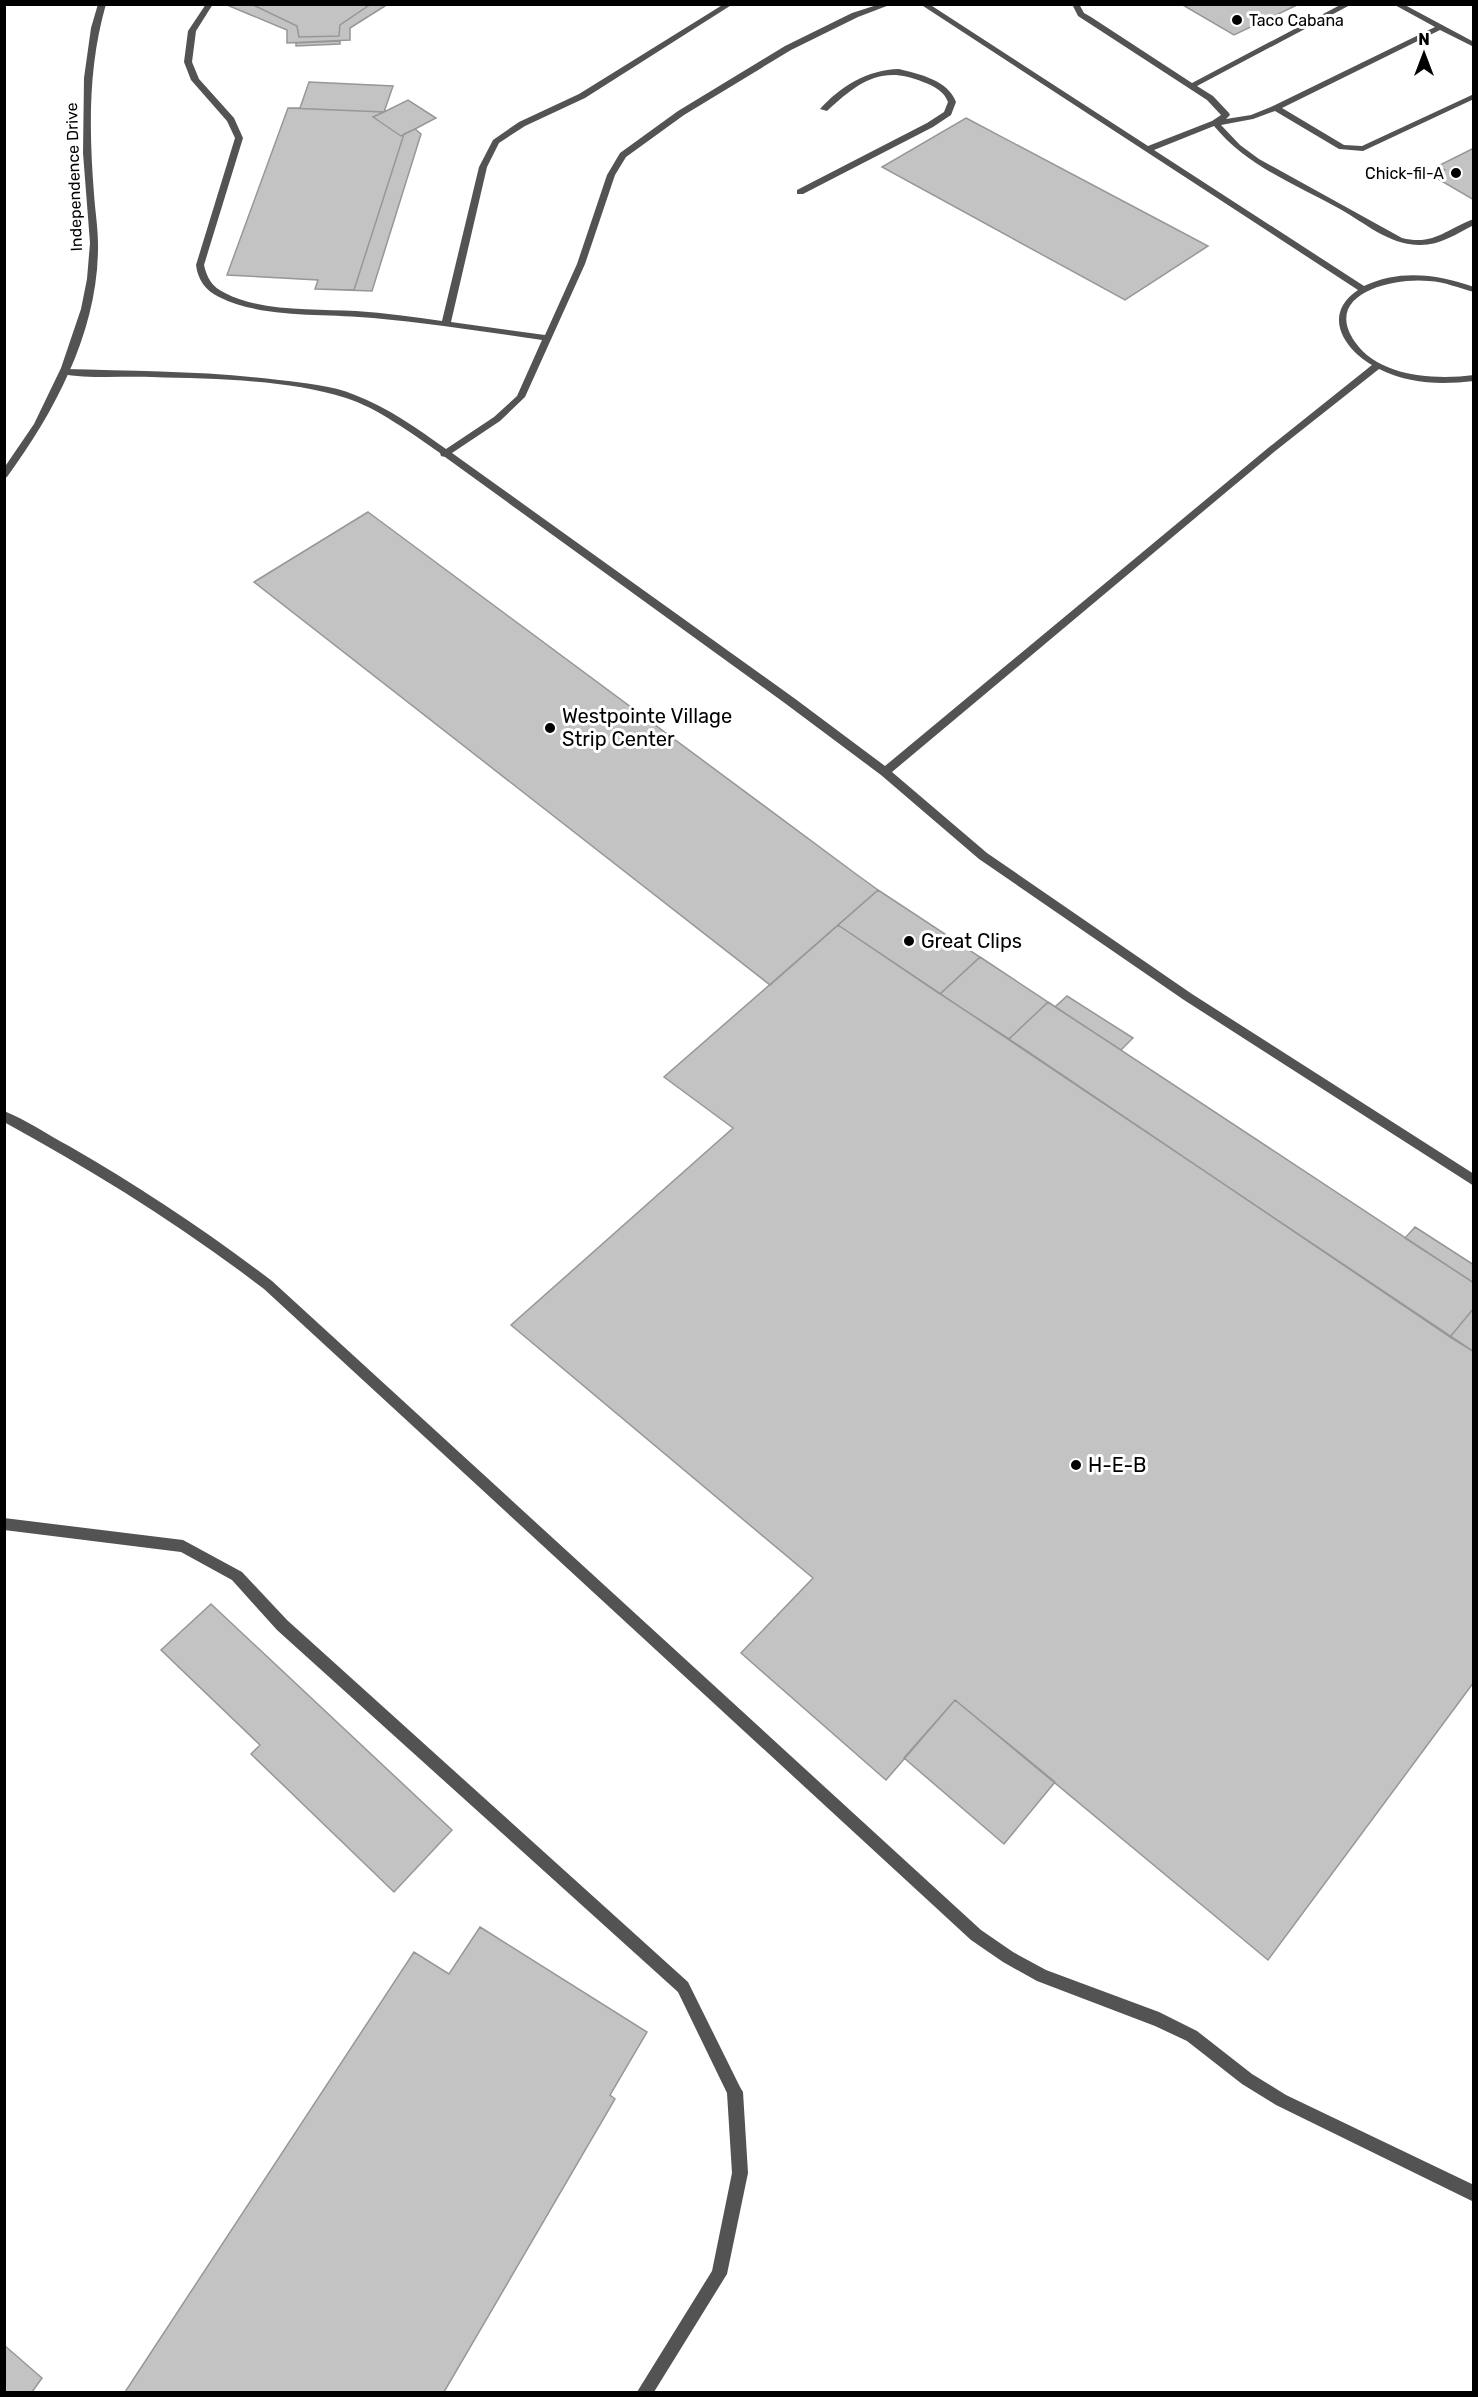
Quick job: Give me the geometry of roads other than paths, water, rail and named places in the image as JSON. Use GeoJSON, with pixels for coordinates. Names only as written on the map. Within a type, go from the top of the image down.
{"type":"FeatureCollection","features":[{"type":"Feature","properties":{"kind":"street","name":"Independence Drive"},"geometry":{"type":"LineString","coordinates":[[4,475],[39,422],[64,372],[81,324],[90,283],[94,247],[85,103],[94,28],[102,4]]}},
{"type":"Feature","properties":{"kind":"street"},"geometry":{"type":"LineString","coordinates":[[210,4],[192,31],[188,62],[195,80],[231,120],[239,138],[200,265],[201,276],[208,287],[224,296],[256,305],[446,324],[548,338]]}},
{"type":"Feature","properties":{"kind":"street"},"geometry":{"type":"LineString","coordinates":[[446,324],[483,167],[496,142],[522,124],[582,96],[730,4]]}},
{"type":"Feature","properties":{"kind":"street"},"geometry":{"type":"LineString","coordinates":[[444,454],[497,419],[522,397],[581,264],[611,175],[623,155],[681,112],[778,54],[855,15],[889,4]]}},
{"type":"Feature","properties":{"kind":"street"},"geometry":{"type":"LineString","coordinates":[[923,4],[1363,289]]}},
{"type":"Feature","properties":{"kind":"street"},"geometry":{"type":"LineString","coordinates":[[1075,4],[1081,14],[1088,19],[1210,98],[1226,115],[1215,123]]}},
{"type":"Feature","properties":{"kind":"street"},"geometry":{"type":"LineString","coordinates":[[1191,86],[1349,4]]}},
{"type":"Feature","properties":{"kind":"street"},"geometry":{"type":"LineString","coordinates":[[1396,4],[1473,45]]}},
{"type":"Feature","properties":{"kind":"street"},"geometry":{"type":"LineString","coordinates":[[1149,149],[1215,123],[1253,117],[1276,108],[1440,28]]}},
{"type":"Feature","properties":{"kind":"street"},"geometry":{"type":"LineString","coordinates":[[800,192],[935,122],[948,112],[952,102],[947,92],[920,76],[899,71],[884,71],[862,79],[824,109]]}},
{"type":"Feature","properties":{"kind":"street"},"geometry":{"type":"LineString","coordinates":[[1276,108],[1342,147],[1363,149],[1473,96]]}},
{"type":"Feature","properties":{"kind":"street"},"geometry":{"type":"LineString","coordinates":[[1215,123],[1230,141],[1263,165],[1402,241],[1418,243],[1436,241],[1473,220]]}},
{"type":"Feature","properties":{"kind":"street"},"geometry":{"type":"LineString","coordinates":[[1473,290],[1463,285],[1437,279],[1409,277],[1383,281],[1363,289],[1349,301],[1342,316],[1345,333],[1356,349],[1378,365],[1400,374],[1428,380],[1456,381],[1473,378]]}},
{"type":"Feature","properties":{"kind":"street"},"geometry":{"type":"LineString","coordinates":[[1463,285],[1473,282]]}},
{"type":"Feature","properties":{"kind":"street"},"geometry":{"type":"LineString","coordinates":[[885,772],[1271,450],[1378,365]]}},
{"type":"Feature","properties":{"kind":"street"},"geometry":{"type":"LineString","coordinates":[[64,372],[234,377],[315,387],[351,396],[372,406],[413,430],[701,635],[885,772],[984,856],[1188,997],[1473,1181]]}},
{"type":"Feature","properties":{"kind":"street"},"geometry":{"type":"LineString","coordinates":[[4,1116],[72,1152],[146,1198],[215,1244],[268,1285],[976,1935],[1008,1957],[1042,1976],[1159,2020],[1192,2036],[1247,2079],[1281,2100],[1473,2194]]}},
{"type":"Feature","properties":{"kind":"street"},"geometry":{"type":"LineString","coordinates":[[4,1524],[183,1546],[237,1576],[282,1625],[683,1987],[735,2092],[740,2173],[719,2274],[645,2392]]}},
{"type":"Feature","properties":{"kind":"place","name":"Taco Cabana"},"geometry":{"type":"Point","coordinates":[1237,20]}},
{"type":"Feature","properties":{"kind":"place","name":"Chick-fil-A"},"geometry":{"type":"Point","coordinates":[1456,173]}},
{"type":"Feature","properties":{"kind":"place","name":"Westpointe Village Strip Center"},"geometry":{"type":"Point","coordinates":[550,728]}},
{"type":"Feature","properties":{"kind":"place","name":"Great Clips"},"geometry":{"type":"Point","coordinates":[909,941]}},
{"type":"Feature","properties":{"kind":"place","name":"H-E-B"},"geometry":{"type":"Point","coordinates":[1076,1465]}}]}
